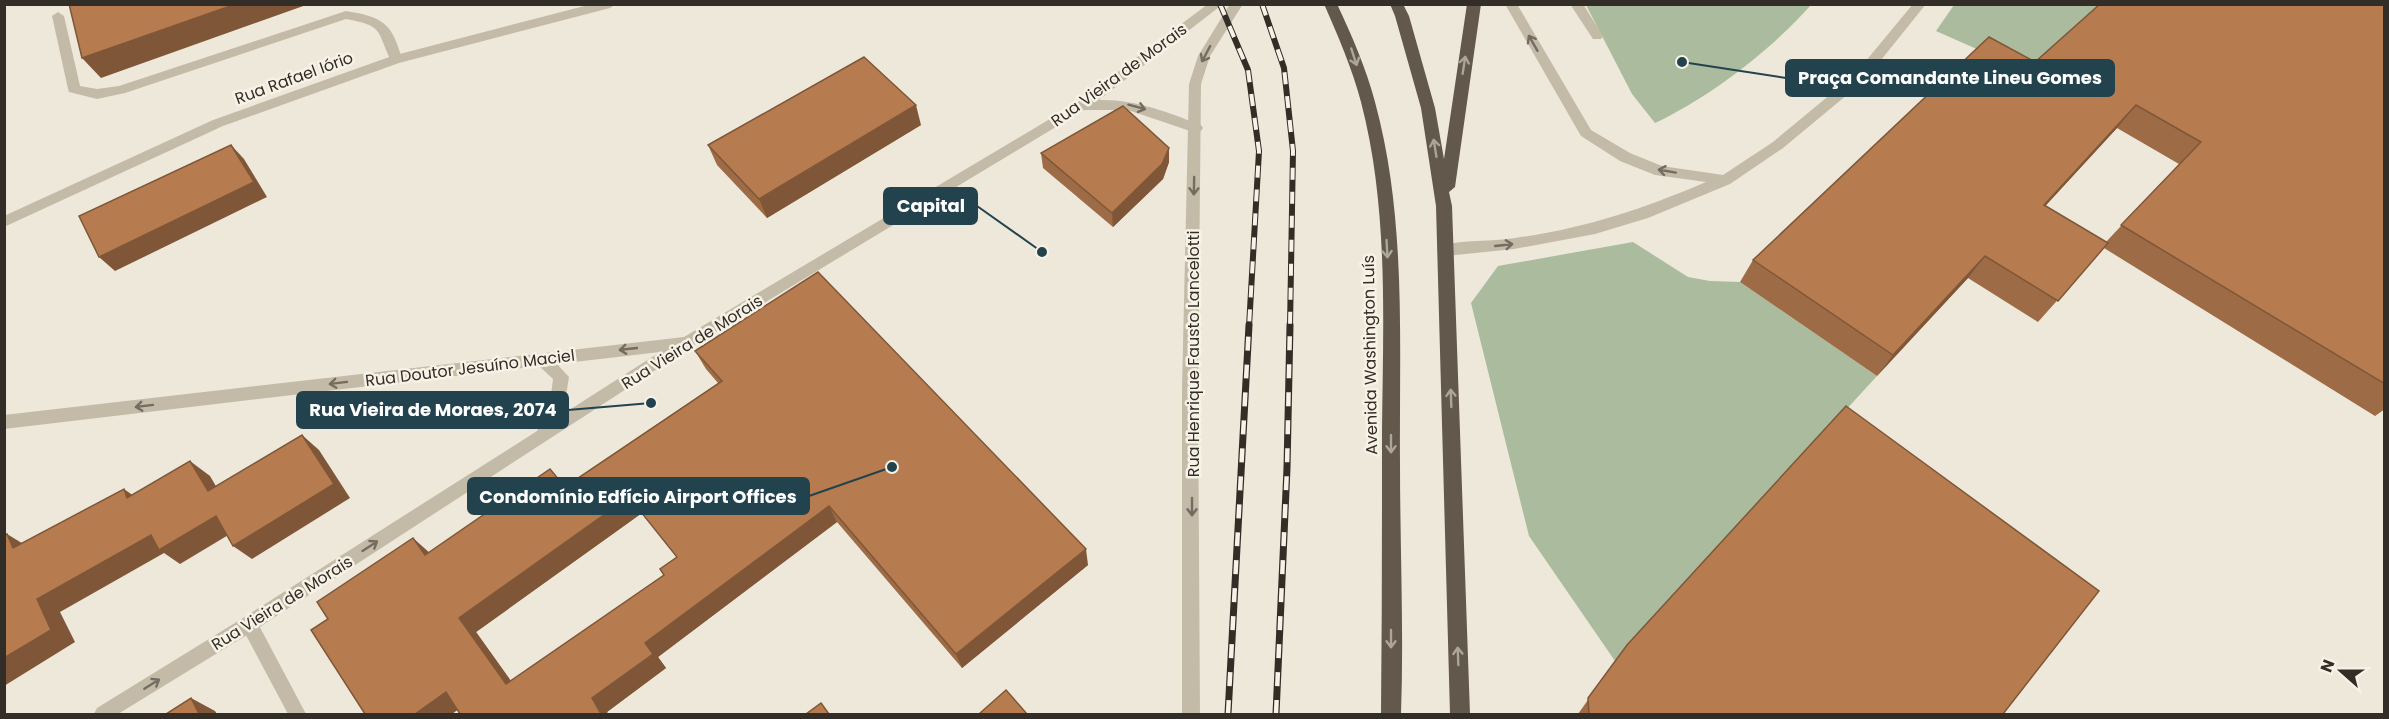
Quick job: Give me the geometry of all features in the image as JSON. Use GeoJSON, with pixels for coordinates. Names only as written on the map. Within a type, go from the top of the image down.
{"type":"FeatureCollection","features":[{"type":"Feature","properties":{"kind":"highway","name":"Avenida Washington Luís"},"geometry":{"type":"LineString","coordinates":[[1330,4],[1346,32],[1370,105],[1384,189],[1391,327],[1390,714]]}},
{"type":"Feature","properties":{"kind":"highway"},"geometry":{"type":"LineString","coordinates":[[1396,4],[1402,16],[1428,108],[1444,206],[1460,714]]}},
{"type":"Feature","properties":{"kind":"highway"},"geometry":{"type":"LineString","coordinates":[[1444,206],[1474,4]]}},
{"type":"Feature","properties":{"kind":"street","name":"Rua Rafael Iório"},"geometry":{"type":"LineString","coordinates":[[4,222],[99,176],[218,123],[396,59],[610,4]]}},
{"type":"Feature","properties":{"kind":"street","name":"Rua Vieira de Morais"},"geometry":{"type":"LineString","coordinates":[[103,714],[249,624],[686,343],[1080,107],[1217,4]]}},
{"type":"Feature","properties":{"kind":"street","name":"Rua Henrique Fausto Lancelotti"},"geometry":{"type":"LineString","coordinates":[[1191,714],[1190,389],[1195,84],[1204,56],[1237,4]]}},
{"type":"Feature","properties":{"kind":"street"},"geometry":{"type":"LineString","coordinates":[[1511,4],[1586,133],[1625,157],[1660,171],[1725,180]]}},
{"type":"Feature","properties":{"kind":"street"},"geometry":{"type":"LineString","coordinates":[[1576,4],[1597,36]]}},
{"type":"Feature","properties":{"kind":"street"},"geometry":{"type":"LineString","coordinates":[[1446,250],[1514,244],[1596,230],[1643,214],[1725,180],[1778,145],[1860,77],[1920,4]]}},
{"type":"Feature","properties":{"kind":"street"},"geometry":{"type":"LineString","coordinates":[[58,16],[74,89],[97,94],[120,90],[346,15],[375,20],[389,34],[396,59]]}},
{"type":"Feature","properties":{"kind":"street"},"geometry":{"type":"LineString","coordinates":[[1080,107],[1107,102],[1125,104],[1196,128]]}},
{"type":"Feature","properties":{"kind":"street","name":"Rua Doutor Jesuíno Maciel"},"geometry":{"type":"LineString","coordinates":[[4,423],[686,343]]}},
{"type":"Feature","properties":{"kind":"street"},"geometry":{"type":"LineString","coordinates":[[542,359],[561,377],[556,411],[542,436]]}},
{"type":"Feature","properties":{"kind":"street"},"geometry":{"type":"LineString","coordinates":[[249,624],[297,714]]}},
{"type":"Feature","properties":{"kind":"green space"},"geometry":{"type":"Polygon","coordinates":[[[1586,5],[1811,5],[1777,39],[1739,71],[1697,100],[1655,123],[1632,94],[1586,5]]]}},
{"type":"Feature","properties":{"kind":"green space"},"geometry":{"type":"Polygon","coordinates":[[[1954,5],[2109,5],[2028,77],[2006,62],[1936,31],[1954,5]]]}},
{"type":"Feature","properties":{"kind":"green space"},"geometry":{"type":"Polygon","coordinates":[[[1633,242],[1688,277],[1710,281],[1740,282],[1877,376],[1615,661],[1529,536],[1471,303],[1498,266],[1633,242]]]}},
{"type":"Feature","properties":{"kind":"building"},"geometry":{"type":"Polygon","coordinates":[[[69,4],[236,4],[82,58],[69,4]]]}},
{"type":"Feature","properties":{"kind":"building"},"geometry":{"type":"Polygon","coordinates":[[[2100,4],[2385,4],[2385,384],[2121,225],[2201,142],[2136,105],[2044,205],[2108,243],[2058,301],[1985,256],[1893,355],[1753,260],[1989,37],[2035,62],[2100,4]]]}},
{"type":"Feature","properties":{"kind":"building"},"geometry":{"type":"Polygon","coordinates":[[[864,57],[916,105],[759,199],[708,145],[864,57]]]}},
{"type":"Feature","properties":{"kind":"building"},"geometry":{"type":"Polygon","coordinates":[[[1123,106],[1169,148],[1162,164],[1112,213],[1041,153],[1123,106]]]}},
{"type":"Feature","properties":{"kind":"building"},"geometry":{"type":"Polygon","coordinates":[[[231,145],[254,182],[99,257],[79,216],[231,145]]]}},
{"type":"Feature","properties":{"kind":"building"},"geometry":{"type":"Polygon","coordinates":[[[818,272],[1086,549],[956,654],[829,506],[645,643],[653,654],[592,698],[601,714],[460,714],[446,692],[415,714],[365,714],[311,630],[328,619],[317,602],[413,538],[425,555],[550,469],[565,487],[722,381],[695,351],[818,272]],[[629,497],[459,618],[506,684],[664,575],[660,569],[677,557],[629,497]]]}},
{"type":"Feature","properties":{"kind":"building"},"geometry":{"type":"Polygon","coordinates":[[[1846,406],[2099,591],[2003,714],[1589,714],[1588,698],[1627,645],[1846,406]]]}},
{"type":"Feature","properties":{"kind":"building"},"geometry":{"type":"Polygon","coordinates":[[[302,435],[334,484],[233,546],[216,516],[159,550],[151,535],[37,599],[51,630],[4,658],[4,535],[7,534],[13,548],[124,489],[127,498],[190,461],[208,491],[302,435]]]}},
{"type":"Feature","properties":{"kind":"building"},"geometry":{"type":"Polygon","coordinates":[[[1006,690],[1027,714],[979,714],[1006,690]]]}},
{"type":"Feature","properties":{"kind":"building"},"geometry":{"type":"Polygon","coordinates":[[[191,698],[199,714],[166,714],[191,698]]]}},
{"type":"Feature","properties":{"kind":"building"},"geometry":{"type":"Polygon","coordinates":[[[821,703],[829,714],[806,714],[821,703]]]}},
{"type":"Feature","properties":{"kind":"railway"},"geometry":{"type":"LineString","coordinates":[[1220,4],[1248,70],[1259,151],[1249,327]]}},
{"type":"Feature","properties":{"kind":"railway"},"geometry":{"type":"LineString","coordinates":[[1262,4],[1284,68],[1293,151],[1290,327]]}},
{"type":"Feature","properties":{"kind":"railway"},"geometry":{"type":"LineString","coordinates":[[1228,714],[1249,325]]}},
{"type":"Feature","properties":{"kind":"railway"},"geometry":{"type":"LineString","coordinates":[[1276,714],[1287,468],[1290,325]]}},
{"type":"Feature","properties":{"kind":"place","name":"Praça Comandante Lineu Gomes"},"geometry":{"type":"Point","coordinates":[1682,62]}},
{"type":"Feature","properties":{"kind":"place","name":"Capital"},"geometry":{"type":"Point","coordinates":[1042,252]}},
{"type":"Feature","properties":{"kind":"place","name":"Rua Vieira de Moraes, 2074"},"geometry":{"type":"Point","coordinates":[651,403]}},
{"type":"Feature","properties":{"kind":"place","name":"Condomínio Edfício Airport Offices"},"geometry":{"type":"Point","coordinates":[892,467]}}]}
